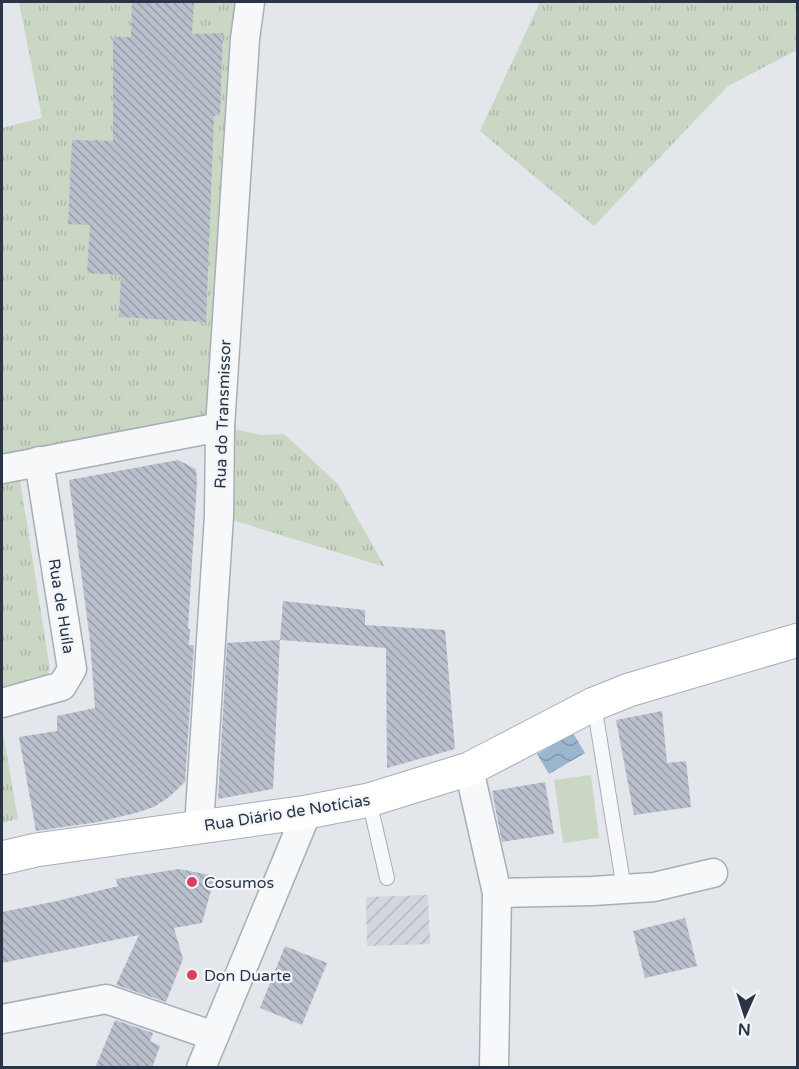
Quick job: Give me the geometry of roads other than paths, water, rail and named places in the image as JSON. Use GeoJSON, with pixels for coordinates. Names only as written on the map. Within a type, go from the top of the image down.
{"type":"FeatureCollection","features":[{"type":"Feature","properties":{"kind":"main road","name":"Rua Diário de Notícias"},"geometry":{"type":"LineString","coordinates":[[2,858],[36,850],[307,812],[369,800],[469,769],[594,704],[629,690],[798,640]]}},
{"type":"Feature","properties":{"kind":"street","name":"Rua do Transmissor"},"geometry":{"type":"LineString","coordinates":[[199,827],[219,516],[220,427],[245,39],[250,2]]}},
{"type":"Feature","properties":{"kind":"street"},"geometry":{"type":"LineString","coordinates":[[2,469],[220,427]]}},
{"type":"Feature","properties":{"kind":"street","name":"Rua de Huíla"},"geometry":{"type":"LineString","coordinates":[[2,703],[62,686],[72,669],[39,461]]}},
{"type":"Feature","properties":{"kind":"street"},"geometry":{"type":"LineString","coordinates":[[469,769],[497,893],[494,1068]]}},
{"type":"Feature","properties":{"kind":"street"},"geometry":{"type":"LineString","coordinates":[[201,1068],[307,812]]}},
{"type":"Feature","properties":{"kind":"street"},"geometry":{"type":"LineString","coordinates":[[497,893],[654,887],[713,873]]}},
{"type":"Feature","properties":{"kind":"street"},"geometry":{"type":"LineString","coordinates":[[2,1018],[106,999],[214,1036]]}},
{"type":"Feature","properties":{"kind":"lane"},"geometry":{"type":"LineString","coordinates":[[594,704],[624,889]]}},
{"type":"Feature","properties":{"kind":"lane"},"geometry":{"type":"LineString","coordinates":[[369,800],[387,878]]}},
{"type":"Feature","properties":{"kind":"water"},"geometry":{"type":"Polygon","coordinates":[[[573,733],[585,753],[549,774],[537,754],[573,733]]]}},
{"type":"Feature","properties":{"kind":"place","name":"Cosumos"},"geometry":{"type":"Point","coordinates":[192,882]}},
{"type":"Feature","properties":{"kind":"place","name":"Don Duarte"},"geometry":{"type":"Point","coordinates":[192,975]}}]}
